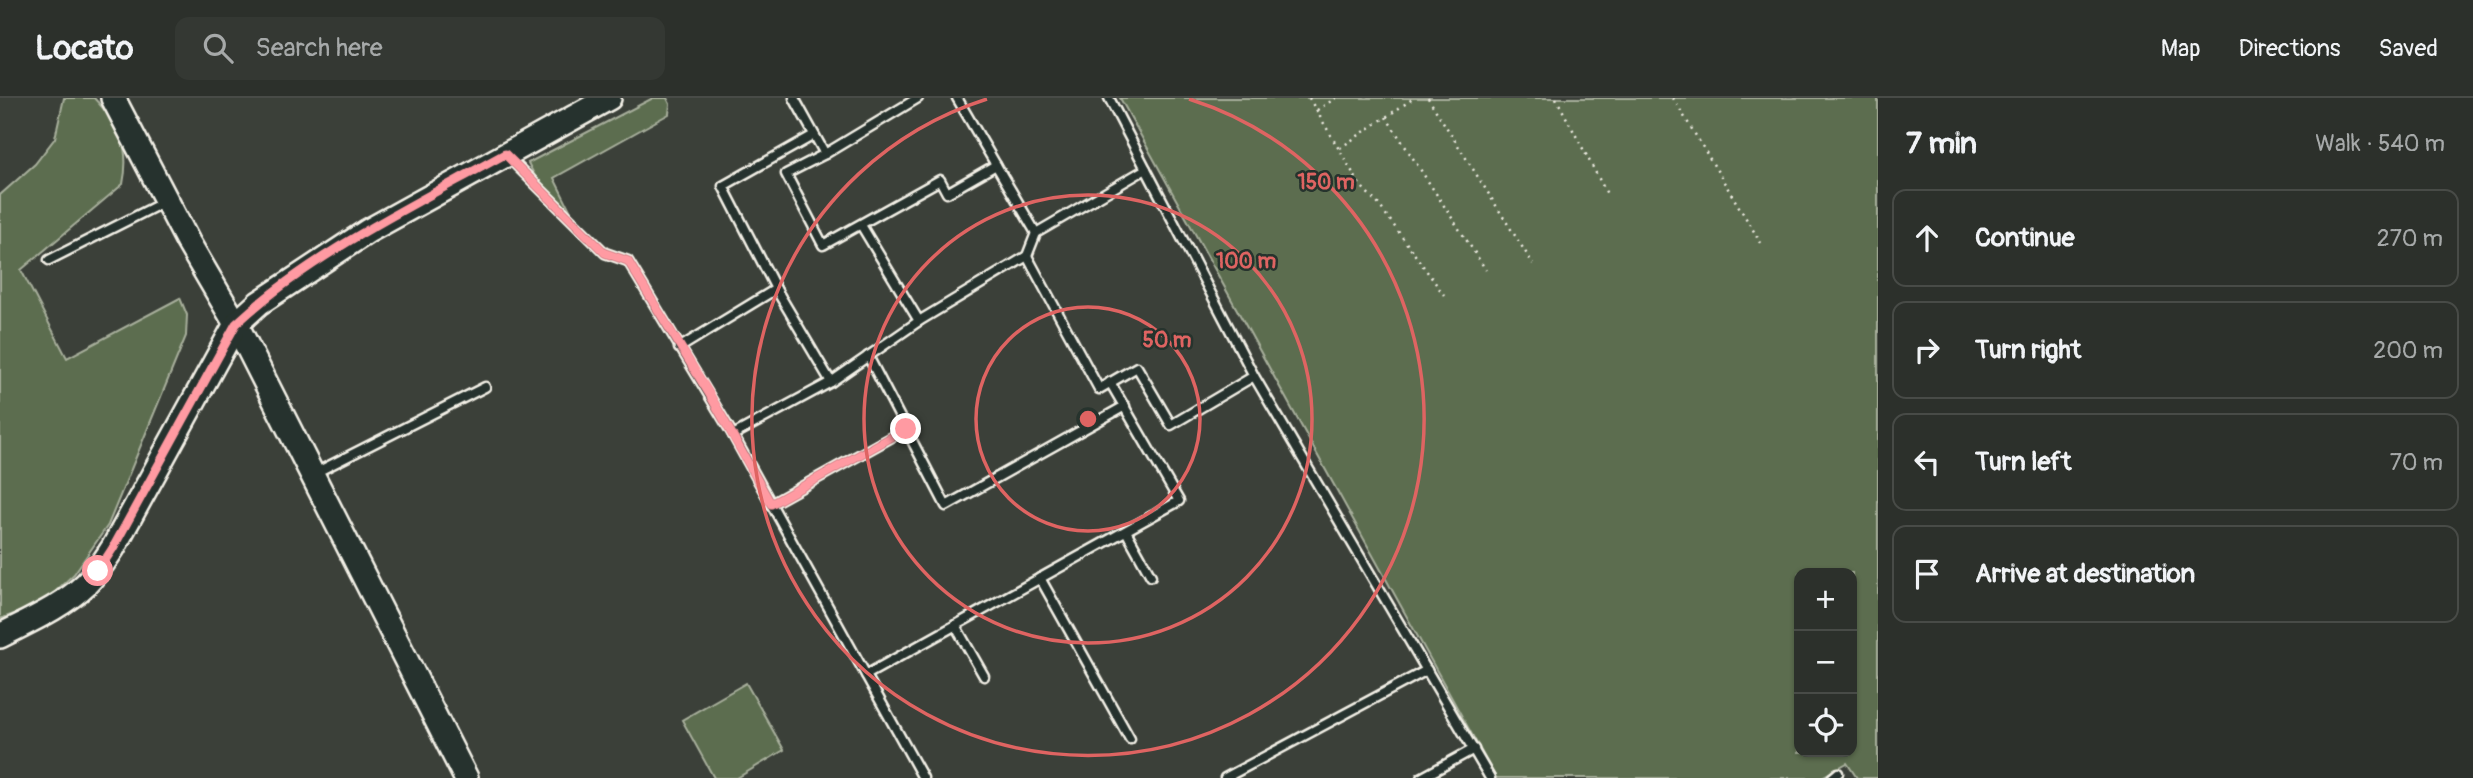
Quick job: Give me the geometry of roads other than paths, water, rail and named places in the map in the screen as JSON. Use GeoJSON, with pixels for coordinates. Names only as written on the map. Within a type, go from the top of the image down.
{"type":"FeatureCollection","features":[{"type":"Feature","properties":{"kind":"main road"},"geometry":{"type":"LineString","coordinates":[[113,98],[236,324],[466,778]]}},
{"type":"Feature","properties":{"kind":"main road"},"geometry":{"type":"LineString","coordinates":[[0,636],[71,596],[98,571],[236,324],[259,303],[368,231],[609,98]]}},
{"type":"Feature","properties":{"kind":"lane"},"geometry":{"type":"LineString","coordinates":[[794,98],[825,154]]}},
{"type":"Feature","properties":{"kind":"lane"},"geometry":{"type":"LineString","coordinates":[[918,98],[825,154],[786,174],[822,245],[940,180],[947,193],[996,165]]}},
{"type":"Feature","properties":{"kind":"lane"},"geometry":{"type":"LineString","coordinates":[[957,98],[1036,233]]}},
{"type":"Feature","properties":{"kind":"lane"},"geometry":{"type":"LineString","coordinates":[[1109,98],[1254,376],[1490,778]]}},
{"type":"Feature","properties":{"kind":"lane"},"geometry":{"type":"LineString","coordinates":[[814,135],[723,186],[776,289],[831,382]]}},
{"type":"Feature","properties":{"kind":"lane"},"geometry":{"type":"LineString","coordinates":[[505,154],[605,253],[628,261],[733,435],[923,778]]}},
{"type":"Feature","properties":{"kind":"lane"},"geometry":{"type":"LineString","coordinates":[[733,435],[831,382],[919,321],[1027,257],[1036,233],[1146,169]]}},
{"type":"Feature","properties":{"kind":"lane"},"geometry":{"type":"LineString","coordinates":[[49,260],[167,200]]}},
{"type":"Feature","properties":{"kind":"lane"},"geometry":{"type":"LineString","coordinates":[[861,225],[919,321]]}},
{"type":"Feature","properties":{"kind":"lane"},"geometry":{"type":"LineString","coordinates":[[1027,257],[1099,389],[1138,368],[1171,425],[1254,376]]}},
{"type":"Feature","properties":{"kind":"lane"},"geometry":{"type":"LineString","coordinates":[[679,348],[776,289]]}},
{"type":"Feature","properties":{"kind":"lane"},"geometry":{"type":"LineString","coordinates":[[868,356],[946,506],[1125,406]]}},
{"type":"Feature","properties":{"kind":"lane"},"geometry":{"type":"LineString","coordinates":[[866,675],[1179,501],[1110,382]]}},
{"type":"Feature","properties":{"kind":"lane"},"geometry":{"type":"LineString","coordinates":[[312,474],[485,387]]}},
{"type":"Feature","properties":{"kind":"lane"},"geometry":{"type":"LineString","coordinates":[[771,504],[906,429]]}},
{"type":"Feature","properties":{"kind":"lane"},"geometry":{"type":"LineString","coordinates":[[1126,531],[1151,576]]}},
{"type":"Feature","properties":{"kind":"lane"},"geometry":{"type":"LineString","coordinates":[[1040,578],[1130,740]]}},
{"type":"Feature","properties":{"kind":"lane"},"geometry":{"type":"LineString","coordinates":[[956,625],[984,676]]}},
{"type":"Feature","properties":{"kind":"lane"},"geometry":{"type":"LineString","coordinates":[[1225,778],[1427,670]]}},
{"type":"Feature","properties":{"kind":"lane"},"geometry":{"type":"LineString","coordinates":[[1421,778],[1474,749]]}}]}
